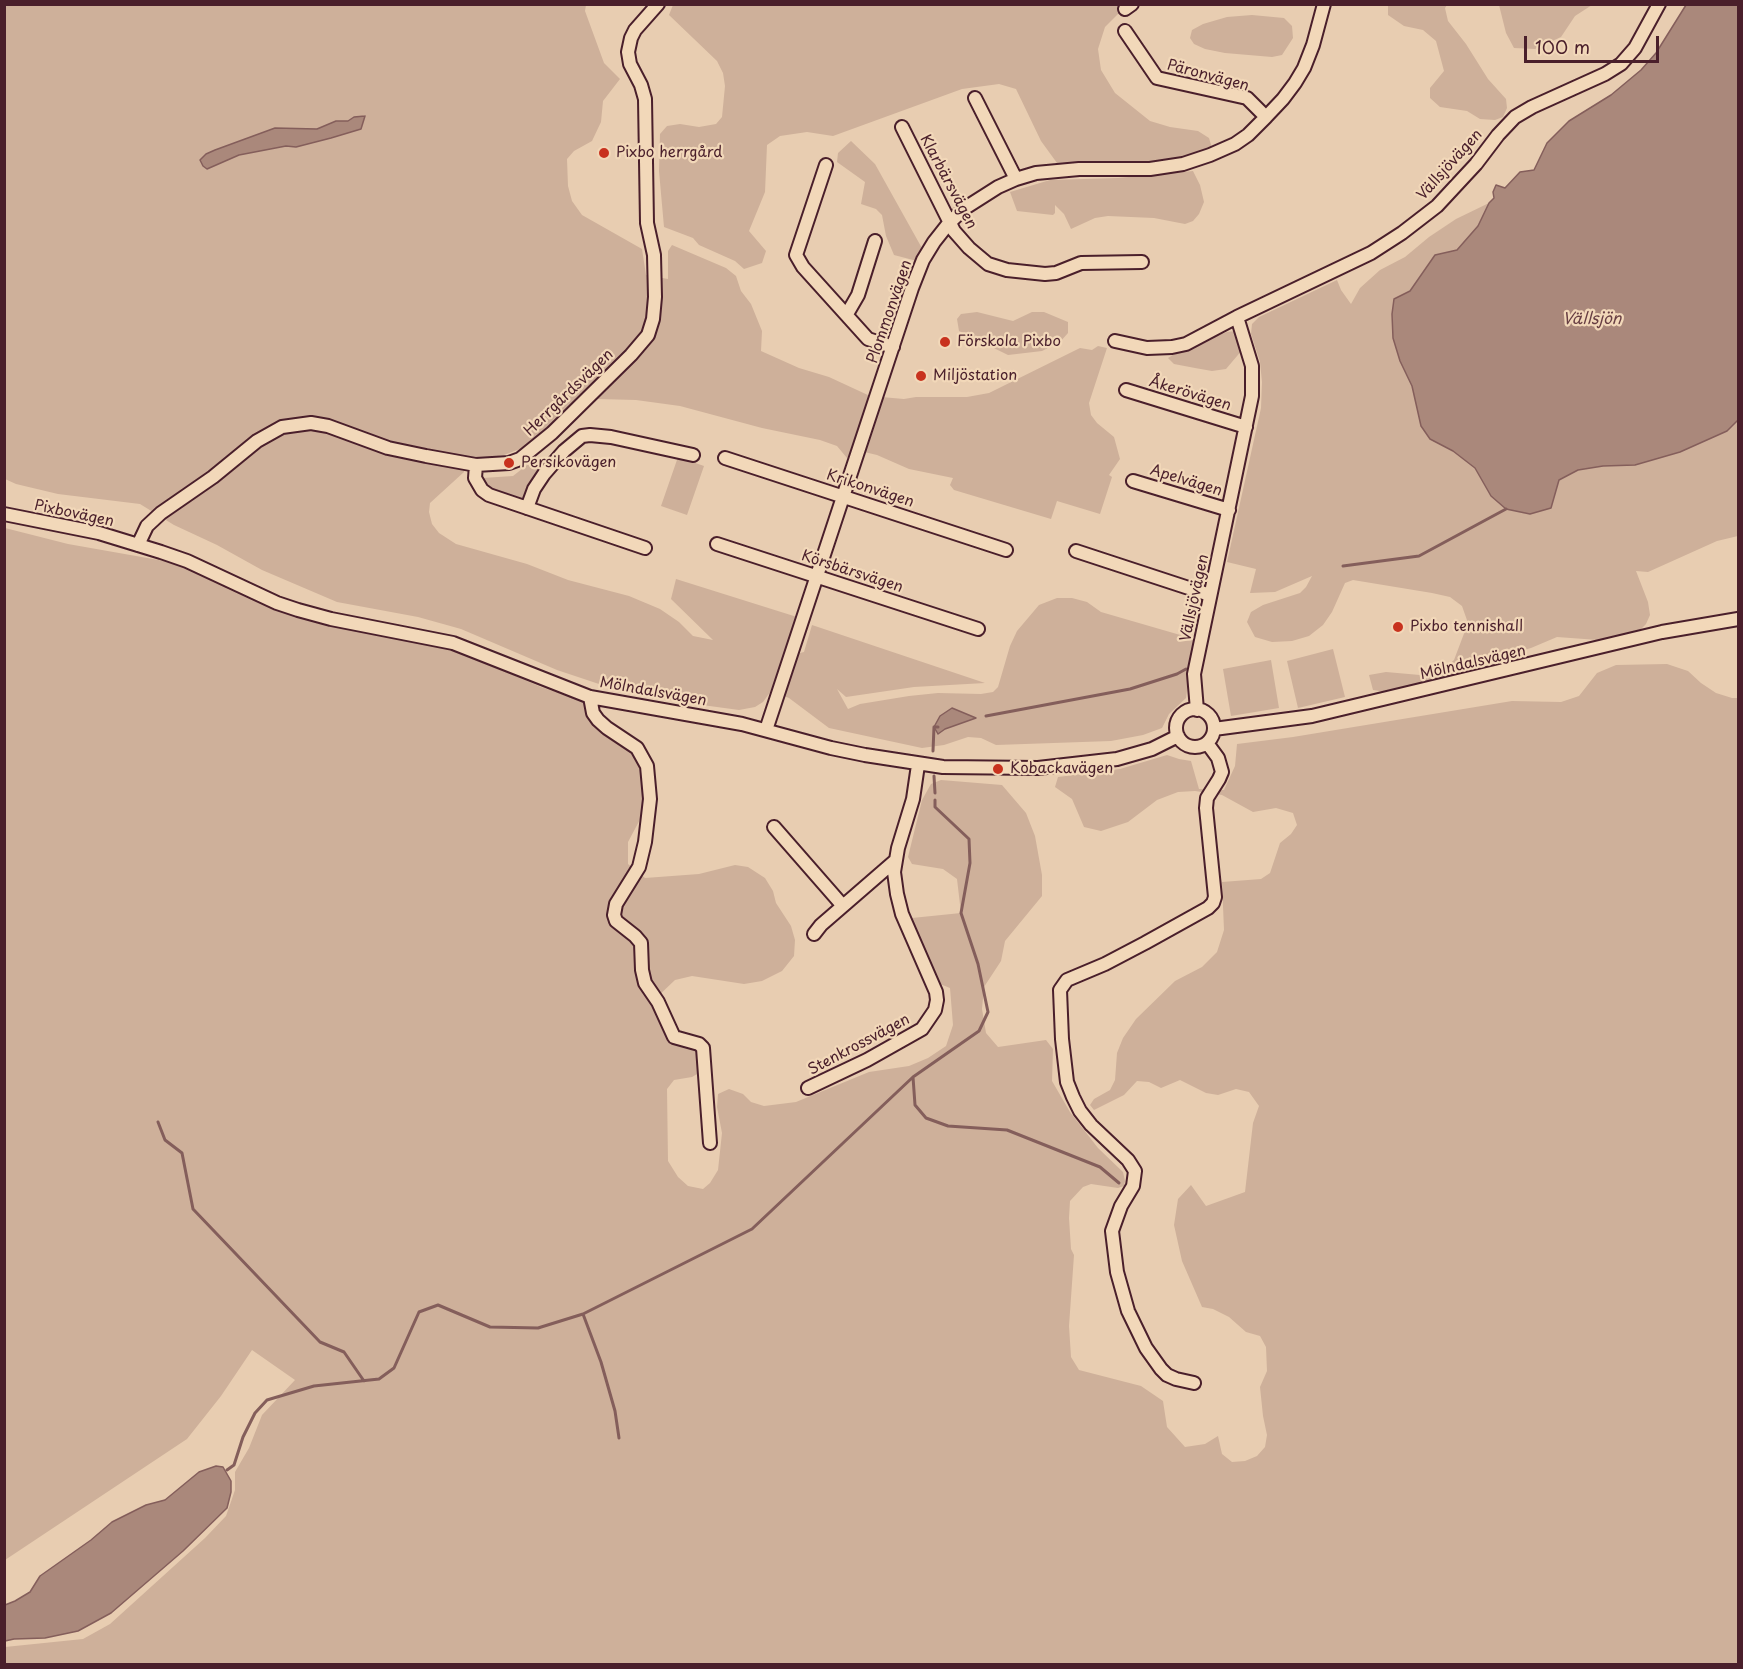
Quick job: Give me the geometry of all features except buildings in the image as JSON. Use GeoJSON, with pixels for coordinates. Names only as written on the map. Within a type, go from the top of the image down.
{"type":"FeatureCollection","features":[{"type":"Feature","properties":{"kind":"street","name":"Herrgårdsvägen"},"geometry":{"type":"LineString","coordinates":[[138,545],[147,526],[161,513],[213,477],[256,441],[279,428],[311,423],[328,426],[388,448],[476,465],[509,463],[519,459],[552,433],[632,355],[648,335],[653,319],[655,297],[654,255],[647,223],[645,99],[641,85],[630,64],[628,52],[635,30],[657,4]]}},
{"type":"Feature","properties":{"kind":"street","name":"Plommonvägen"},"geometry":{"type":"LineString","coordinates":[[766,730],[893,347],[923,260],[934,242],[965,208],[984,195],[1016,179],[1036,173],[1078,169],[1150,169],[1183,164],[1234,144],[1248,135],[1283,99],[1304,68],[1324,4]]}},
{"type":"Feature","properties":{"kind":"street","name":"Vällsjövägen"},"geometry":{"type":"LineString","coordinates":[[1114,341],[1147,348],[1185,344],[1371,253],[1437,206],[1515,117],[1532,106],[1599,77],[1621,64],[1635,48],[1659,4]]}},
{"type":"Feature","properties":{"kind":"street","name":"Päronvägen"},"geometry":{"type":"LineString","coordinates":[[1125,31],[1157,78],[1247,98],[1266,117]]}},
{"type":"Feature","properties":{"kind":"street"},"geometry":{"type":"LineString","coordinates":[[975,98],[1016,179]]}},
{"type":"Feature","properties":{"kind":"street","name":"Klarbärsvägen"},"geometry":{"type":"LineString","coordinates":[[902,127],[949,223],[969,248],[988,264],[1007,270],[1045,274],[1056,273],[1081,263],[1142,262]]}},
{"type":"Feature","properties":{"kind":"street"},"geometry":{"type":"LineString","coordinates":[[826,165],[795,255],[803,267],[868,339],[893,347]]}},
{"type":"Feature","properties":{"kind":"street"},"geometry":{"type":"LineString","coordinates":[[847,314],[858,295],[875,241]]}},
{"type":"Feature","properties":{"kind":"street","name":"Vällsjövägen"},"geometry":{"type":"LineString","coordinates":[[1197,710],[1194,674],[1246,427],[1253,380],[1252,366],[1237,317]]}},
{"type":"Feature","properties":{"kind":"street","name":"Åkerövägen"},"geometry":{"type":"LineString","coordinates":[[1126,390],[1246,427]]}},
{"type":"Feature","properties":{"kind":"street"},"geometry":{"type":"LineString","coordinates":[[527,508],[534,489],[544,474],[564,451],[582,436],[611,437],[693,455]]}},
{"type":"Feature","properties":{"kind":"street","name":"Krikonvägen"},"geometry":{"type":"LineString","coordinates":[[725,458],[1006,549]]}},
{"type":"Feature","properties":{"kind":"street"},"geometry":{"type":"LineString","coordinates":[[476,465],[475,478],[482,490],[500,500],[645,548]]}},
{"type":"Feature","properties":{"kind":"street","name":"Apelvägen"},"geometry":{"type":"LineString","coordinates":[[1133,481],[1229,510]]}},
{"type":"Feature","properties":{"kind":"street","name":"Pixbovägen"},"geometry":{"type":"LineString","coordinates":[[4,514],[99,533],[138,545]]}},
{"type":"Feature","properties":{"kind":"street","name":"Körsbärsvägen"},"geometry":{"type":"LineString","coordinates":[[717,544],[978,629]]}},
{"type":"Feature","properties":{"kind":"street","name":"Mölndalsvägen"},"geometry":{"type":"LineString","coordinates":[[138,545],[187,561],[276,603],[331,619],[453,643],[590,697],[698,715],[766,730],[831,748],[918,765],[951,768],[1038,768],[1097,762],[1152,749],[1178,736]]}},
{"type":"Feature","properties":{"kind":"street"},"geometry":{"type":"LineString","coordinates":[[1076,551],[1210,595]]}},
{"type":"Feature","properties":{"kind":"street","name":"Mölndalsvägen"},"geometry":{"type":"LineString","coordinates":[[1214,729],[1312,717],[1662,632],[1738,619]]}},
{"type":"Feature","properties":{"kind":"street"},"geometry":{"type":"LineString","coordinates":[[590,697],[593,713],[598,720],[606,728],[637,748],[647,766],[650,799],[645,842],[639,867],[616,904],[614,915],[616,921],[641,943],[645,983],[658,1002],[674,1037],[699,1044],[703,1048],[710,1143]]}},
{"type":"Feature","properties":{"kind":"street"},"geometry":{"type":"LineString","coordinates":[[1197,710],[1208,715],[1214,729],[1207,743],[1199,747],[1183,743],[1178,736],[1177,728],[1180,718],[1186,712],[1197,710]]}},
{"type":"Feature","properties":{"kind":"street"},"geometry":{"type":"LineString","coordinates":[[1194,1383],[1176,1379],[1161,1369],[1142,1341],[1128,1311],[1117,1272],[1112,1231],[1121,1206],[1135,1180],[1135,1171],[1128,1160],[1091,1125],[1072,1097],[1067,1082],[1060,990],[1067,980],[1105,964],[1145,943],[1213,903],[1215,897],[1206,808],[1207,798],[1222,771],[1218,758],[1207,743]]}},
{"type":"Feature","properties":{"kind":"street","name":"Stenkrossvägen"},"geometry":{"type":"LineString","coordinates":[[808,1088],[867,1060],[921,1029],[935,1010],[937,1000],[933,981],[902,914],[897,894],[896,860],[913,799],[918,765]]}},
{"type":"Feature","properties":{"kind":"street"},"geometry":{"type":"LineString","coordinates":[[774,827],[843,906]]}},
{"type":"Feature","properties":{"kind":"street"},"geometry":{"type":"LineString","coordinates":[[814,934],[886,866],[896,860]]}},
{"type":"Feature","properties":{"kind":"shaded area"},"geometry":{"type":"Polygon","coordinates":[[[1128,4],[1105,27],[1098,49],[1101,70],[1115,93],[1150,121],[1198,131],[1209,138],[1212,148],[1185,158],[1137,163],[1057,163],[1041,141],[1016,89],[999,84],[962,89],[833,136],[807,132],[780,136],[767,145],[765,192],[749,231],[766,251],[762,263],[744,269],[735,261],[699,245],[693,238],[664,227],[659,171],[660,134],[667,126],[680,124],[699,127],[716,124],[722,117],[725,86],[723,73],[717,61],[669,15],[673,5],[1128,4]]]}},
{"type":"Feature","properties":{"kind":"shaded area"},"geometry":{"type":"Polygon","coordinates":[[[1499,4],[1592,5],[1575,16],[1561,37],[1535,49],[1514,48],[1506,33],[1499,4]]]}},
{"type":"Feature","properties":{"kind":"shaded area"},"geometry":{"type":"Polygon","coordinates":[[[5,5],[586,5],[585,11],[604,63],[620,79],[603,101],[601,122],[592,141],[574,151],[567,159],[568,186],[572,201],[582,215],[642,249],[646,275],[668,279],[668,251],[672,245],[726,268],[736,276],[741,291],[751,304],[762,331],[761,351],[799,368],[829,377],[870,396],[904,399],[967,397],[989,393],[1080,348],[1092,350],[1098,346],[1107,348],[1089,403],[1091,415],[1114,437],[1120,459],[1109,475],[1112,477],[1100,514],[1057,501],[1051,519],[954,490],[950,485],[953,478],[909,469],[877,455],[856,450],[847,458],[837,446],[820,440],[762,428],[680,406],[636,400],[598,399],[583,394],[546,433],[525,447],[504,455],[487,458],[468,457],[464,472],[430,503],[429,512],[432,524],[439,533],[456,544],[527,564],[568,580],[629,596],[660,609],[679,622],[693,636],[713,640],[671,599],[676,579],[797,617],[783,657],[804,652],[812,625],[985,683],[914,687],[846,697],[837,689],[848,709],[860,704],[909,696],[993,692],[998,687],[1010,646],[1017,631],[1039,605],[1057,598],[1072,598],[1087,602],[1101,612],[1194,639],[1186,698],[1169,714],[1162,728],[1143,735],[1111,741],[996,745],[981,738],[968,737],[944,745],[922,748],[829,728],[789,698],[771,691],[763,702],[755,707],[739,710],[680,702],[611,688],[557,670],[461,629],[418,617],[337,602],[262,570],[174,525],[140,504],[58,494],[16,484],[5,479],[5,5]],[[365,116],[354,117],[348,121],[336,121],[317,129],[275,128],[206,154],[207,169],[239,155],[287,146],[296,147],[361,129],[365,116]]]}},
{"type":"Feature","properties":{"kind":"shaded area"},"geometry":{"type":"Polygon","coordinates":[[[1388,5],[1447,5],[1445,8],[1448,21],[1488,79],[1506,99],[1507,108],[1503,117],[1495,120],[1480,119],[1467,111],[1440,107],[1430,98],[1430,88],[1444,71],[1436,41],[1423,30],[1404,26],[1388,15],[1388,5]]]}},
{"type":"Feature","properties":{"kind":"shaded area"},"geometry":{"type":"Polygon","coordinates":[[[1252,15],[1284,18],[1292,26],[1293,38],[1282,55],[1272,57],[1225,53],[1205,49],[1194,44],[1190,38],[1192,30],[1203,24],[1227,17],[1252,15]]]}},
{"type":"Feature","properties":{"kind":"shaded area"},"geometry":{"type":"Polygon","coordinates":[[[851,141],[875,164],[923,250],[917,261],[894,255],[886,236],[882,215],[876,209],[861,204],[865,182],[837,162],[838,153],[851,141]]]}},
{"type":"Feature","properties":{"kind":"shaded area"},"geometry":{"type":"Polygon","coordinates":[[[1193,171],[1200,185],[1204,202],[1193,221],[1185,224],[1154,218],[1108,216],[1095,218],[1071,229],[1064,214],[1055,205],[1053,215],[1017,211],[1010,192],[1050,180],[1118,178],[1193,171]]]}},
{"type":"Feature","properties":{"kind":"shaded area"},"geometry":{"type":"Polygon","coordinates":[[[1489,203],[1478,226],[1457,250],[1435,255],[1410,291],[1394,299],[1400,361],[1412,386],[1431,439],[1453,451],[1475,468],[1491,496],[1506,509],[1530,514],[1551,508],[1559,480],[1578,470],[1603,466],[1635,465],[1680,452],[1727,431],[1738,420],[1738,536],[1717,541],[1648,572],[1636,571],[1648,602],[1650,615],[1646,624],[1636,634],[1598,640],[1557,637],[1498,658],[1448,681],[1399,694],[1373,690],[1369,675],[1386,672],[1420,675],[1445,668],[1454,660],[1468,623],[1462,606],[1450,597],[1353,580],[1345,583],[1332,612],[1323,625],[1309,636],[1292,641],[1272,642],[1255,637],[1247,622],[1251,612],[1263,605],[1300,593],[1312,576],[1275,592],[1250,593],[1256,569],[1227,562],[1261,408],[1260,362],[1251,334],[1252,324],[1259,317],[1337,280],[1351,304],[1360,288],[1380,270],[1405,257],[1456,219],[1489,203]]]}},
{"type":"Feature","properties":{"kind":"shaded area"},"geometry":{"type":"Polygon","coordinates":[[[977,312],[1013,321],[1032,312],[1044,312],[1068,322],[1068,333],[1060,342],[1042,351],[1008,355],[959,331],[957,319],[961,314],[977,312]]]}},
{"type":"Feature","properties":{"kind":"shaded area"},"geometry":{"type":"Polygon","coordinates":[[[1235,331],[1243,349],[1226,369],[1212,371],[1195,368],[1174,364],[1168,358],[1227,332],[1235,331]]]}},
{"type":"Feature","properties":{"kind":"shaded area"},"geometry":{"type":"Polygon","coordinates":[[[678,457],[704,466],[687,515],[661,506],[678,457]]]}},
{"type":"Feature","properties":{"kind":"shaded area"},"geometry":{"type":"Polygon","coordinates":[[[527,465],[547,466],[525,500],[516,500],[495,493],[483,478],[513,476],[527,465]]]}},
{"type":"Feature","properties":{"kind":"shaded area"},"geometry":{"type":"Polygon","coordinates":[[[5,528],[68,544],[170,562],[308,620],[432,644],[472,657],[541,687],[587,702],[590,717],[598,729],[609,737],[627,743],[647,777],[644,812],[628,842],[628,864],[645,878],[699,874],[735,865],[748,867],[765,878],[773,891],[776,903],[791,926],[795,940],[794,956],[782,971],[762,981],[744,984],[692,976],[675,980],[655,999],[677,1036],[702,1053],[699,1073],[692,1077],[674,1080],[667,1089],[668,1161],[678,1177],[688,1186],[703,1189],[718,1170],[722,1133],[717,1107],[718,1094],[729,1089],[743,1094],[751,1102],[764,1106],[796,1102],[869,1072],[909,1066],[928,1058],[946,1046],[953,1025],[950,988],[940,984],[913,925],[912,918],[961,913],[957,879],[943,869],[912,864],[908,857],[922,800],[931,784],[941,780],[1002,785],[1026,813],[1035,836],[1042,875],[1042,896],[1005,941],[1001,961],[984,987],[982,1009],[986,1033],[998,1047],[1046,1040],[1053,1049],[1052,1081],[1070,1112],[1098,1148],[1123,1172],[1125,1181],[1124,1186],[1118,1188],[1091,1184],[1083,1187],[1070,1201],[1071,1249],[1074,1255],[1069,1326],[1071,1357],[1079,1370],[1141,1386],[1163,1401],[1167,1427],[1185,1447],[1205,1444],[1218,1436],[1222,1454],[1232,1462],[1245,1461],[1257,1456],[1265,1447],[1267,1435],[1260,1387],[1267,1371],[1266,1347],[1260,1336],[1246,1332],[1229,1317],[1213,1309],[1202,1307],[1182,1261],[1174,1225],[1178,1199],[1191,1185],[1206,1206],[1245,1192],[1253,1123],[1259,1106],[1249,1092],[1236,1089],[1218,1095],[1206,1093],[1180,1080],[1161,1088],[1149,1082],[1137,1081],[1124,1095],[1094,1110],[1090,1105],[1094,1099],[1110,1090],[1115,1080],[1117,1053],[1123,1038],[1136,1019],[1175,981],[1202,967],[1217,952],[1224,930],[1222,882],[1261,879],[1270,873],[1280,843],[1291,834],[1297,825],[1293,813],[1276,808],[1253,812],[1222,795],[1195,791],[1178,792],[1157,800],[1128,822],[1101,831],[1084,827],[1072,799],[1055,787],[1058,777],[1120,769],[1167,755],[1191,761],[1199,789],[1224,790],[1235,766],[1237,744],[1512,701],[1561,702],[1579,696],[1597,673],[1616,665],[1667,664],[1688,671],[1716,693],[1738,698],[1738,1664],[5,1664],[5,1647],[83,1639],[110,1624],[205,1538],[226,1516],[235,1490],[235,1472],[249,1448],[262,1415],[295,1380],[252,1350],[221,1396],[187,1439],[5,1560],[5,528]]]}},
{"type":"Feature","properties":{"kind":"shaded area"},"geometry":{"type":"Polygon","coordinates":[[[1333,649],[1345,697],[1298,708],[1287,661],[1333,649]]]}},
{"type":"Feature","properties":{"kind":"shaded area"},"geometry":{"type":"Polygon","coordinates":[[[1271,660],[1279,708],[1231,716],[1223,669],[1271,660]]]}},
{"type":"Feature","properties":{"kind":"water","name":"Vällsjön"},"geometry":{"type":"Polygon","coordinates":[[[1686,5],[1738,5],[1738,420],[1727,431],[1680,452],[1635,465],[1603,466],[1578,470],[1559,480],[1551,508],[1530,514],[1506,509],[1491,496],[1475,468],[1453,451],[1430,439],[1421,426],[1412,386],[1400,361],[1393,338],[1394,299],[1410,291],[1435,255],[1457,250],[1478,226],[1489,203],[1494,198],[1493,192],[1496,185],[1505,188],[1520,172],[1534,170],[1547,143],[1569,121],[1611,95],[1641,70],[1656,53],[1686,5]]]}},
{"type":"Feature","properties":{"kind":"water"},"geometry":{"type":"Polygon","coordinates":[[[365,116],[361,129],[331,138],[296,147],[286,146],[239,155],[207,169],[200,160],[215,150],[275,128],[317,129],[336,121],[348,121],[354,117],[365,116]]]}},
{"type":"Feature","properties":{"kind":"water"},"geometry":{"type":"Polygon","coordinates":[[[952,708],[976,718],[945,729],[938,734],[934,727],[940,716],[952,708]]]}},
{"type":"Feature","properties":{"kind":"water"},"geometry":{"type":"Polygon","coordinates":[[[216,1466],[223,1467],[231,1481],[227,1508],[183,1551],[111,1613],[78,1631],[45,1638],[5,1641],[5,1605],[30,1592],[40,1576],[91,1540],[112,1522],[146,1505],[165,1500],[199,1472],[216,1466]]]}},
{"type":"Feature","properties":{"kind":"waterway"},"geometry":{"type":"LineString","coordinates":[[1343,566],[1419,556],[1506,509]]}},
{"type":"Feature","properties":{"kind":"waterway"},"geometry":{"type":"LineString","coordinates":[[986,716],[1130,689],[1186,669]]}},
{"type":"Feature","properties":{"kind":"waterway"},"geometry":{"type":"LineString","coordinates":[[933,751],[934,727],[938,727]]}},
{"type":"Feature","properties":{"kind":"waterway"},"geometry":{"type":"LineString","coordinates":[[934,776],[935,793]]}},
{"type":"Feature","properties":{"kind":"waterway"},"geometry":{"type":"LineString","coordinates":[[227,1470],[234,1465],[243,1437],[255,1413],[267,1400],[314,1386],[379,1379],[394,1368],[419,1312],[438,1305],[490,1327],[538,1328],[583,1314],[752,1229],[913,1077],[979,1031],[988,1012],[978,964],[961,913],[970,863],[969,839],[935,807],[935,800]]}},
{"type":"Feature","properties":{"kind":"waterway"},"geometry":{"type":"LineString","coordinates":[[913,1077],[915,1105],[926,1118],[948,1126],[1007,1130],[1100,1167],[1119,1183]]}},
{"type":"Feature","properties":{"kind":"waterway"},"geometry":{"type":"LineString","coordinates":[[158,1122],[165,1140],[182,1153],[193,1209],[320,1342],[344,1352],[364,1381]]}},
{"type":"Feature","properties":{"kind":"waterway"},"geometry":{"type":"LineString","coordinates":[[583,1314],[601,1362],[615,1411],[619,1438]]}},
{"type":"Feature","properties":{"kind":"place","name":"Pixbo herrgård"},"geometry":{"type":"Point","coordinates":[604,153]}},
{"type":"Feature","properties":{"kind":"place","name":"Förskola Pixbo"},"geometry":{"type":"Point","coordinates":[945,342]}},
{"type":"Feature","properties":{"kind":"place","name":"Miljöstation"},"geometry":{"type":"Point","coordinates":[921,376]}},
{"type":"Feature","properties":{"kind":"place","name":"Persikovägen"},"geometry":{"type":"Point","coordinates":[509,463]}},
{"type":"Feature","properties":{"kind":"place","name":"Pixbo tennishall"},"geometry":{"type":"Point","coordinates":[1398,627]}},
{"type":"Feature","properties":{"kind":"place","name":"Kobackavägen"},"geometry":{"type":"Point","coordinates":[998,769]}}]}
